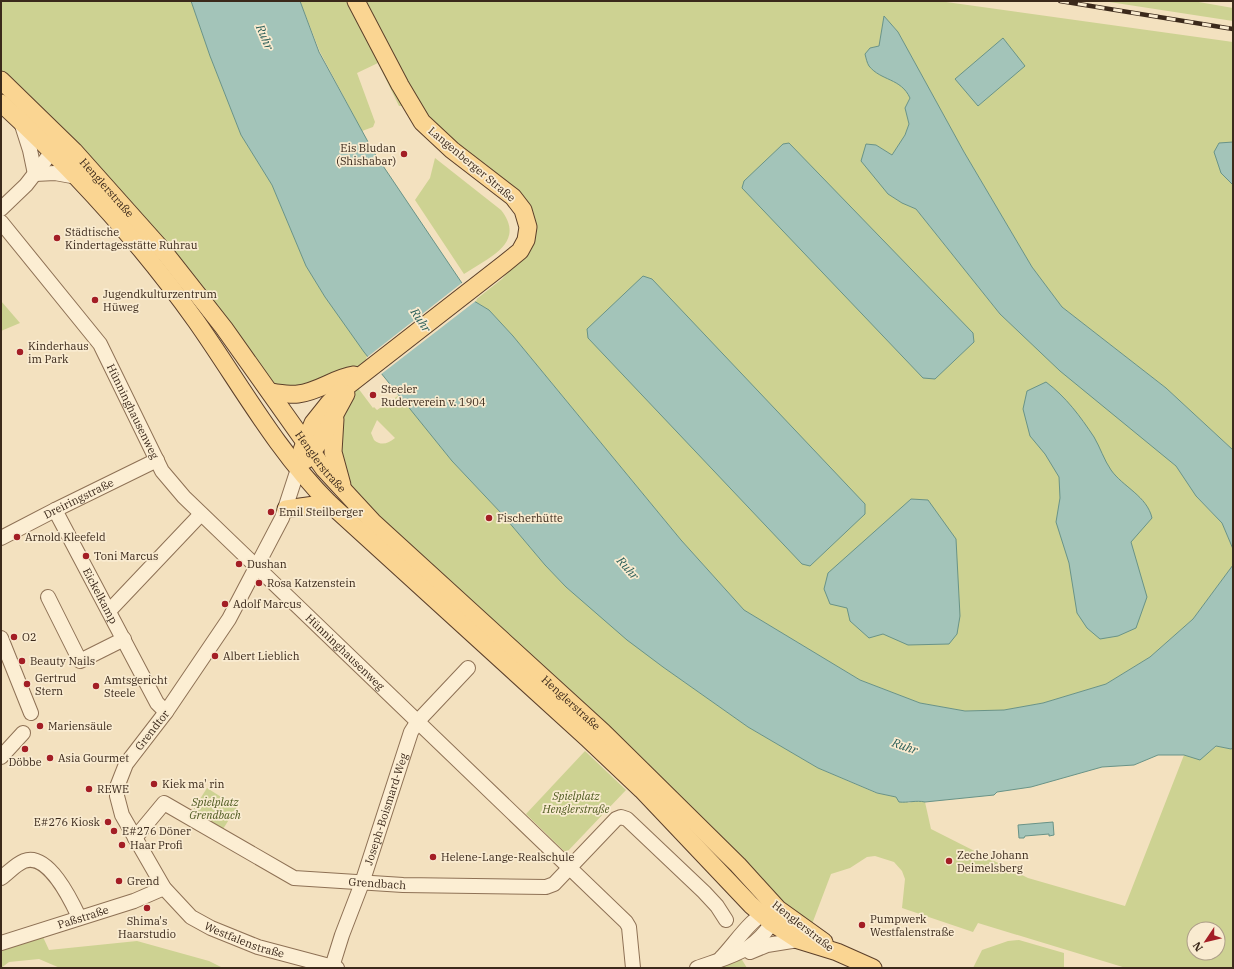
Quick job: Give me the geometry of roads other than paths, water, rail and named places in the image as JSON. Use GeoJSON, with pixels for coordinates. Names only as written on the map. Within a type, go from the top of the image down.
{"type":"FeatureCollection","features":[{"type":"Feature","properties":{"kind":"main road","name":"Langenberger Straße"},"geometry":{"type":"LineString","coordinates":[[306,448],[313,423],[346,385],[361,375],[520,251],[526,240],[528,227],[523,210],[516,200],[452,150],[422,122],[400,85],[356,1]]}},
{"type":"Feature","properties":{"kind":"main road","name":"Henglerstraße"},"geometry":{"type":"LineString","coordinates":[[1,80],[57,145],[130,212],[224,328],[270,392],[306,448],[373,522],[603,732],[738,865],[763,915],[837,952]]}},
{"type":"Feature","properties":{"kind":"main road","name":"Henglerstraße"},"geometry":{"type":"LineString","coordinates":[[1,103],[20,120],[57,145],[77,177],[119,222],[159,270],[284,450],[298,469],[329,503],[588,738],[642,790],[763,915],[798,940],[837,952]]}},
{"type":"Feature","properties":{"kind":"main road"},"geometry":{"type":"LineString","coordinates":[[270,392],[298,394],[320,388],[343,377],[361,375]]}},
{"type":"Feature","properties":{"kind":"main road"},"geometry":{"type":"LineString","coordinates":[[284,450],[306,448],[321,440],[335,414],[361,375]]}},
{"type":"Feature","properties":{"kind":"main road"},"geometry":{"type":"LineString","coordinates":[[335,414],[334,452],[343,489]]}},
{"type":"Feature","properties":{"kind":"main road"},"geometry":{"type":"LineString","coordinates":[[298,469],[306,448]]}},
{"type":"Feature","properties":{"kind":"main road"},"geometry":{"type":"LineString","coordinates":[[286,509],[329,503]]}},
{"type":"Feature","properties":{"kind":"main road"},"geometry":{"type":"LineString","coordinates":[[837,952],[873,968]]}},
{"type":"Feature","properties":{"kind":"street"},"geometry":{"type":"LineString","coordinates":[[20,120],[30,150],[35,174]]}},
{"type":"Feature","properties":{"kind":"street"},"geometry":{"type":"LineString","coordinates":[[1,209],[26,185],[57,145]]}},
{"type":"Feature","properties":{"kind":"street"},"geometry":{"type":"LineString","coordinates":[[35,174],[55,173],[77,177]]}},
{"type":"Feature","properties":{"kind":"street","name":"Hünninghausenweg"},"geometry":{"type":"LineString","coordinates":[[1,222],[100,344],[157,460],[169,480],[256,568],[418,721],[626,922],[633,968]]}},
{"type":"Feature","properties":{"kind":"street","name":"Dreiringstraße"},"geometry":{"type":"LineString","coordinates":[[1,538],[157,460]]}},
{"type":"Feature","properties":{"kind":"street","name":"Grendtor"},"geometry":{"type":"LineString","coordinates":[[164,888],[118,806],[117,787],[126,764],[166,712],[229,619],[286,509],[298,469]]}},
{"type":"Feature","properties":{"kind":"street","name":"Eickelkamp"},"geometry":{"type":"LineString","coordinates":[[55,510],[157,703],[166,712]]}},
{"type":"Feature","properties":{"kind":"street"},"geometry":{"type":"LineString","coordinates":[[108,611],[201,514]]}},
{"type":"Feature","properties":{"kind":"street"},"geometry":{"type":"LineString","coordinates":[[48,597],[80,661],[124,638]]}},
{"type":"Feature","properties":{"kind":"street"},"geometry":{"type":"LineString","coordinates":[[1,638],[31,713]]}},
{"type":"Feature","properties":{"kind":"street","name":"Joseph-Boismard-Weg"},"geometry":{"type":"LineString","coordinates":[[335,967],[342,935],[362,883],[411,732],[418,721],[468,668]]}},
{"type":"Feature","properties":{"kind":"street"},"geometry":{"type":"LineString","coordinates":[[1,757],[23,733]]}},
{"type":"Feature","properties":{"kind":"street","name":"Grendbach"},"geometry":{"type":"LineString","coordinates":[[135,838],[164,803],[294,878],[362,883],[473,887],[546,887],[554,884],[616,820],[621,817],[627,819],[704,892],[717,906],[726,920]]}},
{"type":"Feature","properties":{"kind":"street"},"geometry":{"type":"LineString","coordinates":[[1,878],[24,861],[40,862],[63,888],[80,917]]}},
{"type":"Feature","properties":{"kind":"street","name":"Paßstraße"},"geometry":{"type":"LineString","coordinates":[[1,943],[134,900],[164,888]]}},
{"type":"Feature","properties":{"kind":"street","name":"Westfalenstraße"},"geometry":{"type":"LineString","coordinates":[[164,888],[191,917],[211,928],[274,952],[335,967]]}},
{"type":"Feature","properties":{"kind":"street"},"geometry":{"type":"LineString","coordinates":[[743,952],[762,937],[763,915]]}},
{"type":"Feature","properties":{"kind":"street"},"geometry":{"type":"LineString","coordinates":[[719,960],[763,915]]}},
{"type":"Feature","properties":{"kind":"street"},"geometry":{"type":"LineString","coordinates":[[697,968],[743,952],[753,952],[767,945],[798,940]]}},
{"type":"Feature","properties":{"kind":"water","name":"Ruhr"},"geometry":{"type":"Polygon","coordinates":[[[191,1],[300,1],[319,52],[373,151],[474,301],[489,310],[513,336],[681,540],[744,610],[860,680],[920,703],[965,711],[1004,710],[1043,703],[1106,684],[1150,657],[1193,619],[1233,565],[1233,748],[1231,749],[1216,746],[1200,760],[1184,755],[1158,755],[1134,765],[1102,767],[1031,787],[997,792],[994,795],[925,802],[899,802],[896,797],[877,793],[818,768],[748,727],[663,667],[627,640],[566,587],[545,565],[502,514],[452,461],[364,352],[325,297],[306,266],[272,185],[241,135],[210,56],[191,1]]]}},
{"type":"Feature","properties":{"kind":"water"},"geometry":{"type":"Polygon","coordinates":[[[884,16],[898,32],[964,152],[1032,267],[1062,307],[1166,388],[1233,450],[1233,549],[1222,523],[1196,496],[1176,466],[1060,371],[1000,314],[916,209],[902,203],[888,194],[861,161],[866,144],[876,145],[892,155],[905,135],[909,124],[905,108],[910,98],[906,91],[896,83],[874,71],[868,65],[865,54],[870,48],[879,46],[884,16]]]}},
{"type":"Feature","properties":{"kind":"water"},"geometry":{"type":"Polygon","coordinates":[[[1003,38],[1025,66],[978,106],[955,79],[1003,38]]]}},
{"type":"Feature","properties":{"kind":"water"},"geometry":{"type":"Polygon","coordinates":[[[1233,142],[1233,185],[1221,173],[1214,152],[1219,143],[1233,142]]]}},
{"type":"Feature","properties":{"kind":"water"},"geometry":{"type":"Polygon","coordinates":[[[789,143],[973,333],[974,342],[935,379],[923,378],[742,188],[744,181],[783,144],[789,143]]]}},
{"type":"Feature","properties":{"kind":"water"},"geometry":{"type":"Polygon","coordinates":[[[643,276],[652,279],[865,504],[865,514],[810,566],[802,564],[588,338],[587,329],[643,276]]]}},
{"type":"Feature","properties":{"kind":"water"},"geometry":{"type":"Polygon","coordinates":[[[1046,382],[1066,400],[1078,414],[1094,437],[1111,470],[1140,498],[1149,510],[1152,518],[1131,542],[1147,597],[1136,628],[1118,636],[1100,639],[1087,628],[1077,613],[1069,563],[1056,522],[1060,498],[1059,477],[1045,454],[1030,436],[1023,409],[1027,391],[1046,382]]]}},
{"type":"Feature","properties":{"kind":"water"},"geometry":{"type":"Polygon","coordinates":[[[911,499],[928,500],[956,539],[960,616],[957,634],[949,644],[908,645],[883,634],[869,638],[850,621],[847,608],[830,604],[824,589],[828,573],[911,499]]]}},
{"type":"Feature","properties":{"kind":"water"},"geometry":{"type":"Polygon","coordinates":[[[1053,822],[1054,835],[1025,836],[1024,838],[1019,838],[1018,825],[1053,822]]]}},
{"type":"Feature","properties":{"kind":"railway"},"geometry":{"type":"LineString","coordinates":[[1060,1],[1233,29]]}},
{"type":"Feature","properties":{"kind":"place","name":"Eis Bludan (Shishabar)"},"geometry":{"type":"Point","coordinates":[404,154]}},
{"type":"Feature","properties":{"kind":"place","name":"Städtische Kindertagesstätte Ruhrau"},"geometry":{"type":"Point","coordinates":[57,238]}},
{"type":"Feature","properties":{"kind":"place","name":"Jugendkulturzentrum Hüweg"},"geometry":{"type":"Point","coordinates":[95,300]}},
{"type":"Feature","properties":{"kind":"place","name":"Kinderhaus im Park"},"geometry":{"type":"Point","coordinates":[20,352]}},
{"type":"Feature","properties":{"kind":"place","name":"Steeler Ruderverein v. 1904"},"geometry":{"type":"Point","coordinates":[373,395]}},
{"type":"Feature","properties":{"kind":"place","name":"Emil Steilberger"},"geometry":{"type":"Point","coordinates":[271,512]}},
{"type":"Feature","properties":{"kind":"place","name":"Fischerhütte"},"geometry":{"type":"Point","coordinates":[489,518]}},
{"type":"Feature","properties":{"kind":"place","name":"Arnold Kleefeld"},"geometry":{"type":"Point","coordinates":[17,537]}},
{"type":"Feature","properties":{"kind":"place","name":"Toni Marcus"},"geometry":{"type":"Point","coordinates":[86,556]}},
{"type":"Feature","properties":{"kind":"place","name":"Dushan"},"geometry":{"type":"Point","coordinates":[239,564]}},
{"type":"Feature","properties":{"kind":"place","name":"Rosa Katzenstein"},"geometry":{"type":"Point","coordinates":[259,583]}},
{"type":"Feature","properties":{"kind":"place","name":"Adolf Marcus"},"geometry":{"type":"Point","coordinates":[225,604]}},
{"type":"Feature","properties":{"kind":"place","name":"O2"},"geometry":{"type":"Point","coordinates":[14,637]}},
{"type":"Feature","properties":{"kind":"place","name":"Albert Lieblich"},"geometry":{"type":"Point","coordinates":[215,656]}},
{"type":"Feature","properties":{"kind":"place","name":"Beauty Nails"},"geometry":{"type":"Point","coordinates":[22,661]}},
{"type":"Feature","properties":{"kind":"place","name":"Gertrud Stern"},"geometry":{"type":"Point","coordinates":[27,684]}},
{"type":"Feature","properties":{"kind":"place","name":"Amtsgericht Steele"},"geometry":{"type":"Point","coordinates":[96,686]}},
{"type":"Feature","properties":{"kind":"place","name":"Mariensäule"},"geometry":{"type":"Point","coordinates":[40,726]}},
{"type":"Feature","properties":{"kind":"place","name":"Döbbe"},"geometry":{"type":"Point","coordinates":[25,749]}},
{"type":"Feature","properties":{"kind":"place","name":"Asia Gourmet"},"geometry":{"type":"Point","coordinates":[50,758]}},
{"type":"Feature","properties":{"kind":"place","name":"Kiek ma' rin"},"geometry":{"type":"Point","coordinates":[154,784]}},
{"type":"Feature","properties":{"kind":"place","name":"REWE"},"geometry":{"type":"Point","coordinates":[89,789]}},
{"type":"Feature","properties":{"kind":"place","name":"E#276 Kiosk"},"geometry":{"type":"Point","coordinates":[108,822]}},
{"type":"Feature","properties":{"kind":"place","name":"E#276 Döner"},"geometry":{"type":"Point","coordinates":[114,831]}},
{"type":"Feature","properties":{"kind":"place","name":"Haar Profi"},"geometry":{"type":"Point","coordinates":[122,845]}},
{"type":"Feature","properties":{"kind":"place","name":"Helene-Lange-Realschule"},"geometry":{"type":"Point","coordinates":[433,857]}},
{"type":"Feature","properties":{"kind":"place","name":"Zeche Johann Deimelsberg"},"geometry":{"type":"Point","coordinates":[949,861]}},
{"type":"Feature","properties":{"kind":"place","name":"Grend"},"geometry":{"type":"Point","coordinates":[119,881]}},
{"type":"Feature","properties":{"kind":"place","name":"Shima's Haarstudio"},"geometry":{"type":"Point","coordinates":[147,908]}},
{"type":"Feature","properties":{"kind":"place","name":"Pumpwerk Westfalenstraße"},"geometry":{"type":"Point","coordinates":[862,925]}},
{"type":"Feature","properties":{"kind":"park label","name":"Spielplatz Henglerstraße"},"geometry":{"type":"Point","coordinates":[576,802]}},
{"type":"Feature","properties":{"kind":"park label","name":"Spielplatz Grendbach"},"geometry":{"type":"Point","coordinates":[215,808]}}]}
